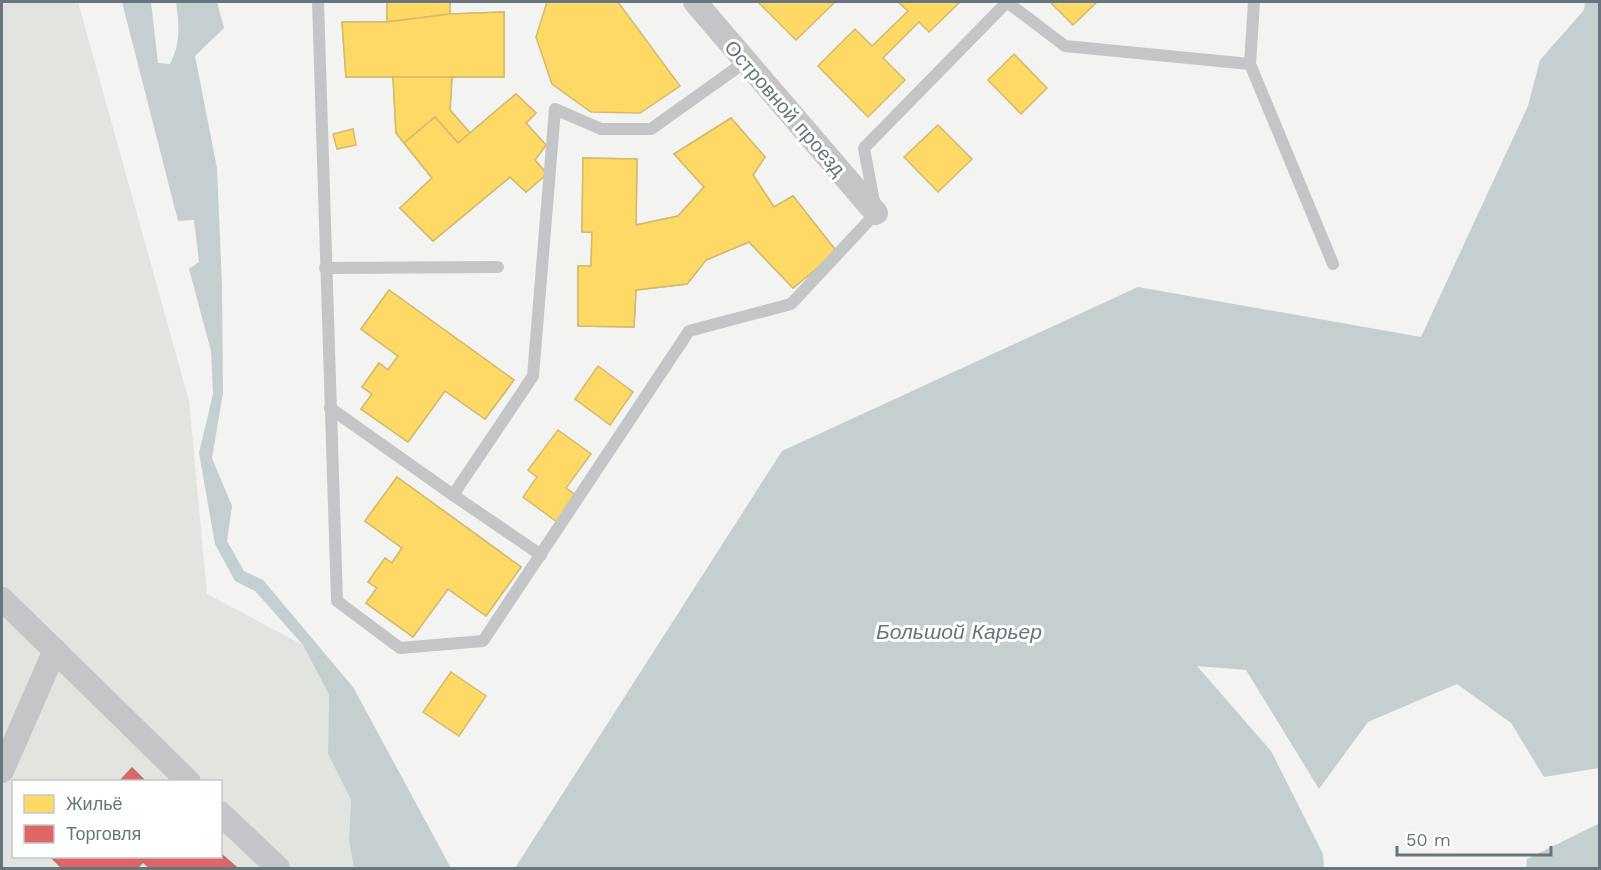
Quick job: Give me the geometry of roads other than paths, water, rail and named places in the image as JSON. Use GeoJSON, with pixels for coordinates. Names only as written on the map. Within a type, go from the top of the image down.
{"type":"FeatureCollection","features":[{"type":"Feature","properties":{"kind":"street","name":"Островной проезд"},"geometry":{"type":"LineString","coordinates":[[695,2],[876,213]]}},
{"type":"Feature","properties":{"kind":"street"},"geometry":{"type":"LineString","coordinates":[[2,599],[187,780]]}},
{"type":"Feature","properties":{"kind":"street"},"geometry":{"type":"LineString","coordinates":[[2,771],[55,650]]}},
{"type":"Feature","properties":{"kind":"street"},"geometry":{"type":"LineString","coordinates":[[222,815],[278,868]]}},
{"type":"Feature","properties":{"kind":"lane"},"geometry":{"type":"LineString","coordinates":[[318,2],[337,601],[400,648],[483,641],[689,331],[791,304],[876,213],[864,148],[1007,2],[1065,46],[1250,64]]}},
{"type":"Feature","properties":{"kind":"lane"},"geometry":{"type":"LineString","coordinates":[[1254,2],[1250,64],[1333,264]]}},
{"type":"Feature","properties":{"kind":"lane"},"geometry":{"type":"LineString","coordinates":[[453,495],[533,376],[555,109],[601,129],[651,129],[745,62]]}},
{"type":"Feature","properties":{"kind":"lane"},"geometry":{"type":"LineString","coordinates":[[325,268],[498,267]]}},
{"type":"Feature","properties":{"kind":"lane"},"geometry":{"type":"LineString","coordinates":[[330,408],[541,555]]}},
{"type":"Feature","properties":{"kind":"water"},"geometry":{"type":"Polygon","coordinates":[[[122,2],[151,2],[158,63],[170,64],[174,56],[178,41],[176,2],[217,2],[224,28],[195,56],[217,168],[222,286],[223,393],[212,458],[232,506],[227,541],[244,571],[263,580],[353,687],[451,868],[354,868],[349,841],[351,800],[328,754],[329,695],[303,645],[255,591],[235,581],[215,544],[199,453],[213,394],[211,351],[189,269],[199,262],[194,220],[178,221],[122,2]]]}},
{"type":"Feature","properties":{"kind":"water","name":"Большой Карьер"},"geometry":{"type":"Polygon","coordinates":[[[1585,2],[1600,2],[1599,768],[1544,777],[1511,723],[1457,684],[1368,722],[1319,789],[1246,670],[1197,666],[1271,751],[1323,854],[1324,868],[515,868],[782,451],[1138,287],[1421,337],[1528,106],[1540,60],[1584,10],[1585,2]]]}},
{"type":"Feature","properties":{"kind":"water"},"geometry":{"type":"Polygon","coordinates":[[[1598,824],[1599,868],[1526,868],[1527,859],[1598,824]]]}}]}
